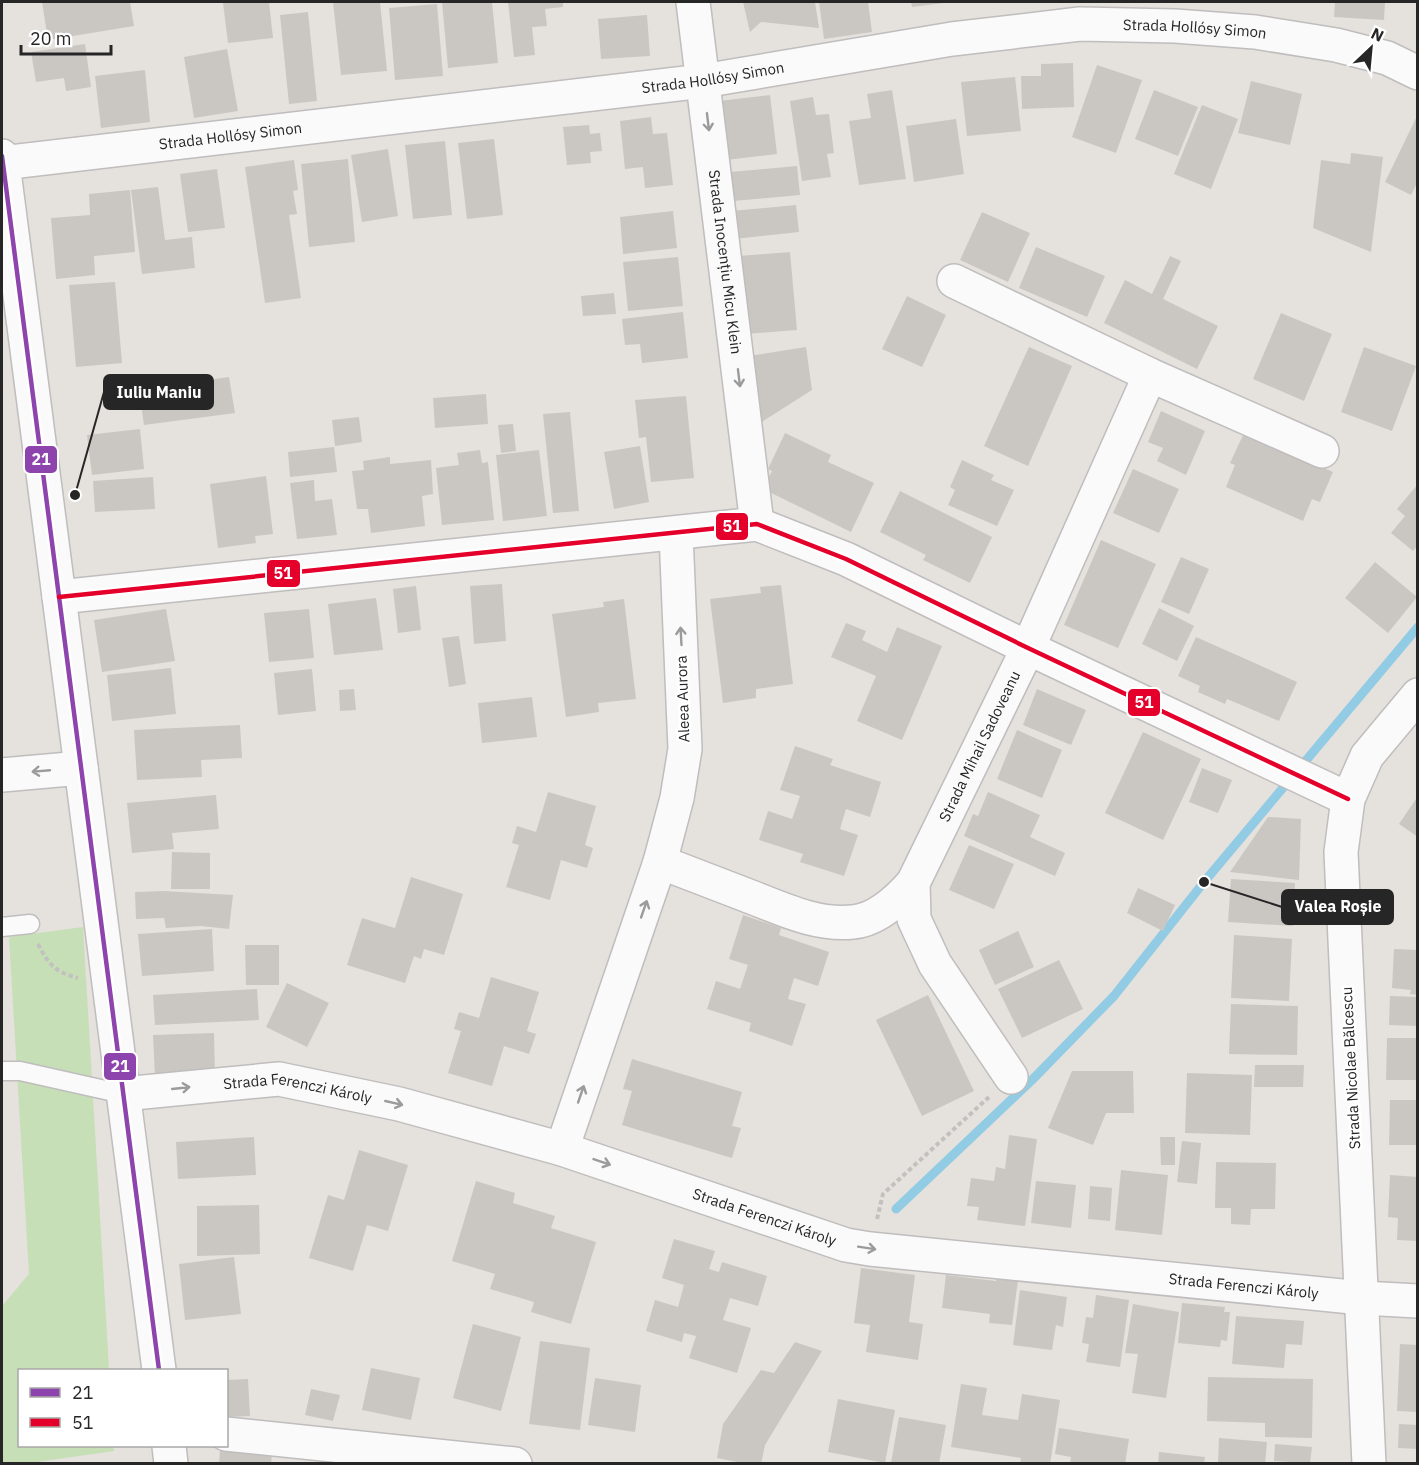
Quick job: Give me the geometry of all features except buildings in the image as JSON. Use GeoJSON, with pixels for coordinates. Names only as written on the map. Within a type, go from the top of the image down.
{"type":"FeatureCollection","features":[{"type":"Feature","properties":{"kind":"street","name":"Strada Inocențiu Micu Klein"},"geometry":{"type":"LineString","coordinates":[[693,2],[757,524]]}},
{"type":"Feature","properties":{"kind":"street","name":"Strada Hollósy Simon"},"geometry":{"type":"LineString","coordinates":[[2,160],[703,81],[952,39],[1080,24],[1174,26],[1255,32],[1336,45],[1387,58],[1418,73]]}},
{"type":"Feature","properties":{"kind":"street"},"geometry":{"type":"LineString","coordinates":[[2,160],[159,1369]]}},
{"type":"Feature","properties":{"kind":"street"},"geometry":{"type":"LineString","coordinates":[[954,281],[1150,375],[1322,451]]}},
{"type":"Feature","properties":{"kind":"street","name":"Strada Mihail Sadoveanu"},"geometry":{"type":"LineString","coordinates":[[1011,1077],[935,963],[914,920],[914,883],[1028,648],[1150,375]]}},
{"type":"Feature","properties":{"kind":"street"},"geometry":{"type":"LineString","coordinates":[[59,597],[757,524],[846,559],[1348,799]]}},
{"type":"Feature","properties":{"kind":"street","name":"Aleea Aurora"},"geometry":{"type":"LineString","coordinates":[[562,1149],[660,862],[677,798],[685,749],[676,534]]}},
{"type":"Feature","properties":{"kind":"street","name":"Strada Nicolae Bălcescu"},"geometry":{"type":"LineString","coordinates":[[1369,1464],[1341,852],[1348,799],[1367,756],[1418,695]]}},
{"type":"Feature","properties":{"kind":"street"},"geometry":{"type":"LineString","coordinates":[[2,775],[81,768]]}},
{"type":"Feature","properties":{"kind":"street"},"geometry":{"type":"LineString","coordinates":[[660,862],[784,910],[823,922],[855,922],[884,910],[914,883]]}},
{"type":"Feature","properties":{"kind":"street","name":"Strada Ferenczi Károly"},"geometry":{"type":"LineString","coordinates":[[123,1094],[279,1079],[399,1104],[562,1149],[846,1245],[1362,1298],[1418,1301]]}},
{"type":"Feature","properties":{"kind":"street"},"geometry":{"type":"LineString","coordinates":[[228,1434],[515,1464]]}},
{"type":"Feature","properties":{"kind":"street"},"geometry":{"type":"LineString","coordinates":[[169,1447],[171,1464]]}},
{"type":"Feature","properties":{"kind":"lane"},"geometry":{"type":"LineString","coordinates":[[2,927],[30,924]]}},
{"type":"Feature","properties":{"kind":"lane"},"geometry":{"type":"LineString","coordinates":[[2,1071],[20,1071],[123,1094]]}},
{"type":"Feature","properties":{"kind":"path"},"geometry":{"type":"LineString","coordinates":[[30,924],[47,962],[64,974],[77,978],[108,976]]}},
{"type":"Feature","properties":{"kind":"path"},"geometry":{"type":"LineString","coordinates":[[870,1249],[883,1194],[1011,1077]]}},
{"type":"Feature","properties":{"kind":"green space"},"geometry":{"type":"Polygon","coordinates":[[[83,927],[109,1369],[18,1369],[18,1447],[113,1447],[114,1451],[30,1463],[2,1464],[2,1306],[29,1274],[9,937],[83,927]]]}},
{"type":"Feature","properties":{"kind":"waterway"},"geometry":{"type":"LineString","coordinates":[[896,1209],[1032,1080],[1114,996],[1204,882],[1418,627]]}},
{"type":"Feature","properties":{"kind":"transit line","name":"21"},"geometry":{"type":"LineString","coordinates":[[2,156],[159,1369]]}},
{"type":"Feature","properties":{"kind":"transit line","name":"51"},"geometry":{"type":"LineString","coordinates":[[59,597],[757,524],[846,559],[1348,799]]}},
{"type":"Feature","properties":{"kind":"place","name":"Iuliu Maniu"},"geometry":{"type":"Point","coordinates":[75,495]}},
{"type":"Feature","properties":{"kind":"place","name":"Valea Roșie"},"geometry":{"type":"Point","coordinates":[1204,882]}}]}
